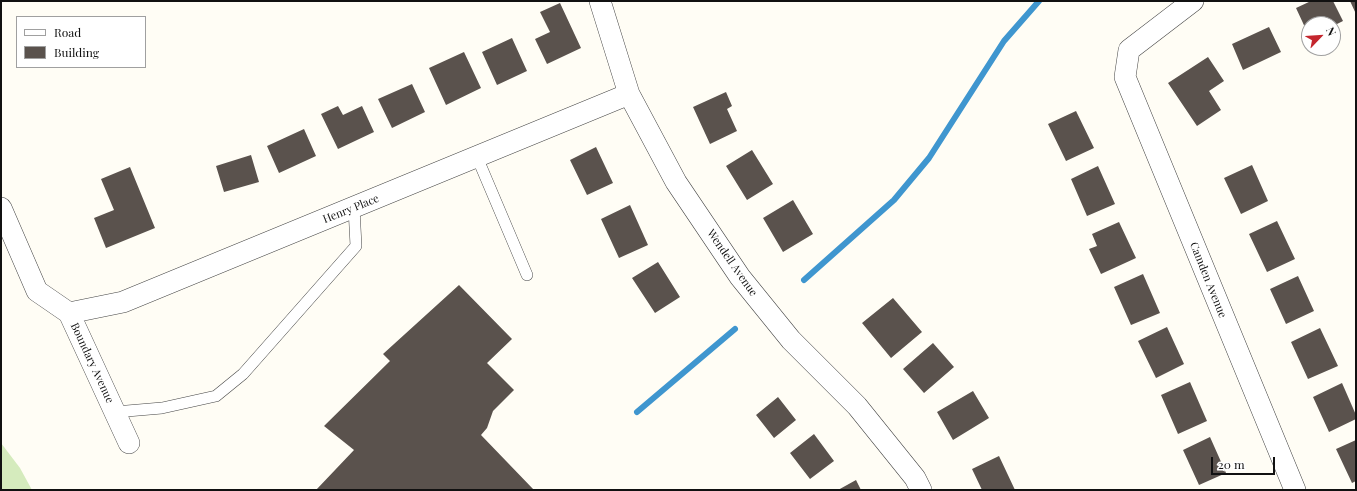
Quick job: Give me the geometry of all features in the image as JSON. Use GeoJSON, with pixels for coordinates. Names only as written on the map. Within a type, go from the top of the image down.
{"type":"FeatureCollection","features":[{"type":"Feature","properties":{"kind":"street","name":"Wendell Avenue"},"geometry":{"type":"LineString","coordinates":[[600,1],[629,94],[676,182],[740,277],[791,340],[856,406],[915,478],[921,490]]}},
{"type":"Feature","properties":{"kind":"street","name":"Camden Avenue"},"geometry":{"type":"LineString","coordinates":[[1193,1],[1129,50],[1125,77],[1295,490]]}},
{"type":"Feature","properties":{"kind":"street","name":"Henry Place"},"geometry":{"type":"LineString","coordinates":[[69,314],[123,302],[629,94]]}},
{"type":"Feature","properties":{"kind":"street","name":"Boundary Avenue"},"geometry":{"type":"LineString","coordinates":[[1,208],[37,291],[69,314],[129,442]]}},
{"type":"Feature","properties":{"kind":"lane"},"geometry":{"type":"LineString","coordinates":[[477,157],[527,275]]}},
{"type":"Feature","properties":{"kind":"lane"},"geometry":{"type":"LineString","coordinates":[[115,412],[162,408],[216,396],[243,374],[356,246],[354,208]]}},
{"type":"Feature","properties":{"kind":"green space"},"geometry":{"type":"Polygon","coordinates":[[[1,443],[20,468],[32,490],[1,490],[1,443]]]}},
{"type":"Feature","properties":{"kind":"building"},"geometry":{"type":"Polygon","coordinates":[[[1311,1],[1333,1],[1340,16],[1301,16],[1301,19],[1296,8],[1311,1]]]}},
{"type":"Feature","properties":{"kind":"building"},"geometry":{"type":"Polygon","coordinates":[[[1350,1],[1356,1],[1356,14],[1350,1]]]}},
{"type":"Feature","properties":{"kind":"building"},"geometry":{"type":"Polygon","coordinates":[[[560,3],[581,48],[547,64],[535,39],[550,32],[540,12],[560,3]]]}},
{"type":"Feature","properties":{"kind":"building"},"geometry":{"type":"Polygon","coordinates":[[[1269,27],[1281,52],[1243,70],[1232,44],[1269,27]]]}},
{"type":"Feature","properties":{"kind":"building"},"geometry":{"type":"Polygon","coordinates":[[[512,38],[527,71],[497,85],[482,52],[512,38]]]}},
{"type":"Feature","properties":{"kind":"building"},"geometry":{"type":"Polygon","coordinates":[[[464,52],[481,88],[446,105],[429,68],[464,52]]]}},
{"type":"Feature","properties":{"kind":"building"},"geometry":{"type":"Polygon","coordinates":[[[1208,57],[1224,81],[1209,91],[1221,110],[1197,126],[1168,83],[1208,57]]]}},
{"type":"Feature","properties":{"kind":"building"},"geometry":{"type":"Polygon","coordinates":[[[412,84],[425,112],[392,128],[378,99],[412,84]]]}},
{"type":"Feature","properties":{"kind":"building"},"geometry":{"type":"Polygon","coordinates":[[[726,92],[732,106],[727,109],[737,131],[710,144],[693,107],[726,92]]]}},
{"type":"Feature","properties":{"kind":"building"},"geometry":{"type":"Polygon","coordinates":[[[338,106],[343,115],[362,106],[374,132],[338,149],[321,114],[338,106]]]}},
{"type":"Feature","properties":{"kind":"building"},"geometry":{"type":"Polygon","coordinates":[[[1076,111],[1094,148],[1066,161],[1048,124],[1076,111]]]}},
{"type":"Feature","properties":{"kind":"building"},"geometry":{"type":"Polygon","coordinates":[[[304,129],[316,156],[279,173],[267,146],[304,129]]]}},
{"type":"Feature","properties":{"kind":"building"},"geometry":{"type":"Polygon","coordinates":[[[596,147],[613,183],[587,195],[570,160],[596,147]]]}},
{"type":"Feature","properties":{"kind":"building"},"geometry":{"type":"Polygon","coordinates":[[[752,150],[773,184],[747,200],[726,166],[752,150]]]}},
{"type":"Feature","properties":{"kind":"building"},"geometry":{"type":"Polygon","coordinates":[[[251,155],[259,182],[224,192],[216,166],[251,155]]]}},
{"type":"Feature","properties":{"kind":"building"},"geometry":{"type":"Polygon","coordinates":[[[1252,165],[1268,201],[1241,214],[1224,178],[1252,165]]]}},
{"type":"Feature","properties":{"kind":"building"},"geometry":{"type":"Polygon","coordinates":[[[1098,166],[1115,204],[1087,216],[1071,179],[1098,166]]]}},
{"type":"Feature","properties":{"kind":"building"},"geometry":{"type":"Polygon","coordinates":[[[130,167],[155,228],[106,248],[94,218],[114,210],[101,179],[130,167]]]}},
{"type":"Feature","properties":{"kind":"building"},"geometry":{"type":"Polygon","coordinates":[[[793,200],[813,234],[783,252],[763,218],[793,200]]]}},
{"type":"Feature","properties":{"kind":"building"},"geometry":{"type":"Polygon","coordinates":[[[630,205],[648,245],[619,258],[601,219],[630,205]]]}},
{"type":"Feature","properties":{"kind":"building"},"geometry":{"type":"Polygon","coordinates":[[[1277,221],[1295,259],[1267,272],[1249,234],[1277,221]]]}},
{"type":"Feature","properties":{"kind":"building"},"geometry":{"type":"Polygon","coordinates":[[[1119,222],[1136,258],[1101,274],[1089,249],[1097,246],[1092,234],[1119,222]]]}},
{"type":"Feature","properties":{"kind":"building"},"geometry":{"type":"Polygon","coordinates":[[[658,262],[680,297],[655,313],[632,278],[658,262]]]}},
{"type":"Feature","properties":{"kind":"building"},"geometry":{"type":"Polygon","coordinates":[[[1143,274],[1160,313],[1131,325],[1114,287],[1143,274]]]}},
{"type":"Feature","properties":{"kind":"building"},"geometry":{"type":"Polygon","coordinates":[[[1298,276],[1314,311],[1286,324],[1270,289],[1298,276]]]}},
{"type":"Feature","properties":{"kind":"building"},"geometry":{"type":"Polygon","coordinates":[[[459,285],[512,339],[487,363],[514,390],[493,411],[487,428],[481,435],[534,490],[316,490],[354,450],[324,426],[390,361],[383,354],[459,285]]]}},
{"type":"Feature","properties":{"kind":"building"},"geometry":{"type":"Polygon","coordinates":[[[893,298],[922,332],[891,358],[862,323],[893,298]]]}},
{"type":"Feature","properties":{"kind":"building"},"geometry":{"type":"Polygon","coordinates":[[[1167,327],[1184,364],[1156,378],[1138,341],[1167,327]]]}},
{"type":"Feature","properties":{"kind":"building"},"geometry":{"type":"Polygon","coordinates":[[[1320,328],[1338,366],[1308,379],[1291,342],[1320,328]]]}},
{"type":"Feature","properties":{"kind":"building"},"geometry":{"type":"Polygon","coordinates":[[[933,343],[954,367],[924,393],[903,369],[933,343]]]}},
{"type":"Feature","properties":{"kind":"building"},"geometry":{"type":"Polygon","coordinates":[[[1190,382],[1207,421],[1178,434],[1161,395],[1190,382]]]}},
{"type":"Feature","properties":{"kind":"building"},"geometry":{"type":"Polygon","coordinates":[[[1342,383],[1356,415],[1356,419],[1329,432],[1313,397],[1342,383]]]}},
{"type":"Feature","properties":{"kind":"building"},"geometry":{"type":"Polygon","coordinates":[[[973,391],[989,418],[953,440],[937,412],[973,391]]]}},
{"type":"Feature","properties":{"kind":"building"},"geometry":{"type":"Polygon","coordinates":[[[778,397],[796,420],[774,438],[756,415],[778,397]]]}},
{"type":"Feature","properties":{"kind":"building"},"geometry":{"type":"Polygon","coordinates":[[[814,434],[834,461],[810,479],[790,453],[814,434]]]}},
{"type":"Feature","properties":{"kind":"building"},"geometry":{"type":"Polygon","coordinates":[[[1210,437],[1226,473],[1199,485],[1183,450],[1210,437]]]}},
{"type":"Feature","properties":{"kind":"building"},"geometry":{"type":"Polygon","coordinates":[[[1356,440],[1356,481],[1352,483],[1336,449],[1356,440]]]}},
{"type":"Feature","properties":{"kind":"building"},"geometry":{"type":"Polygon","coordinates":[[[999,456],[1015,490],[982,490],[972,469],[999,456]]]}},
{"type":"Feature","properties":{"kind":"building"},"geometry":{"type":"Polygon","coordinates":[[[856,480],[861,490],[838,490],[856,480]]]}},
{"type":"Feature","properties":{"kind":"waterway"},"geometry":{"type":"LineString","coordinates":[[804,280],[894,200],[929,158],[1004,41],[1039,1]]}},
{"type":"Feature","properties":{"kind":"waterway"},"geometry":{"type":"LineString","coordinates":[[637,412],[735,329]]}}]}
